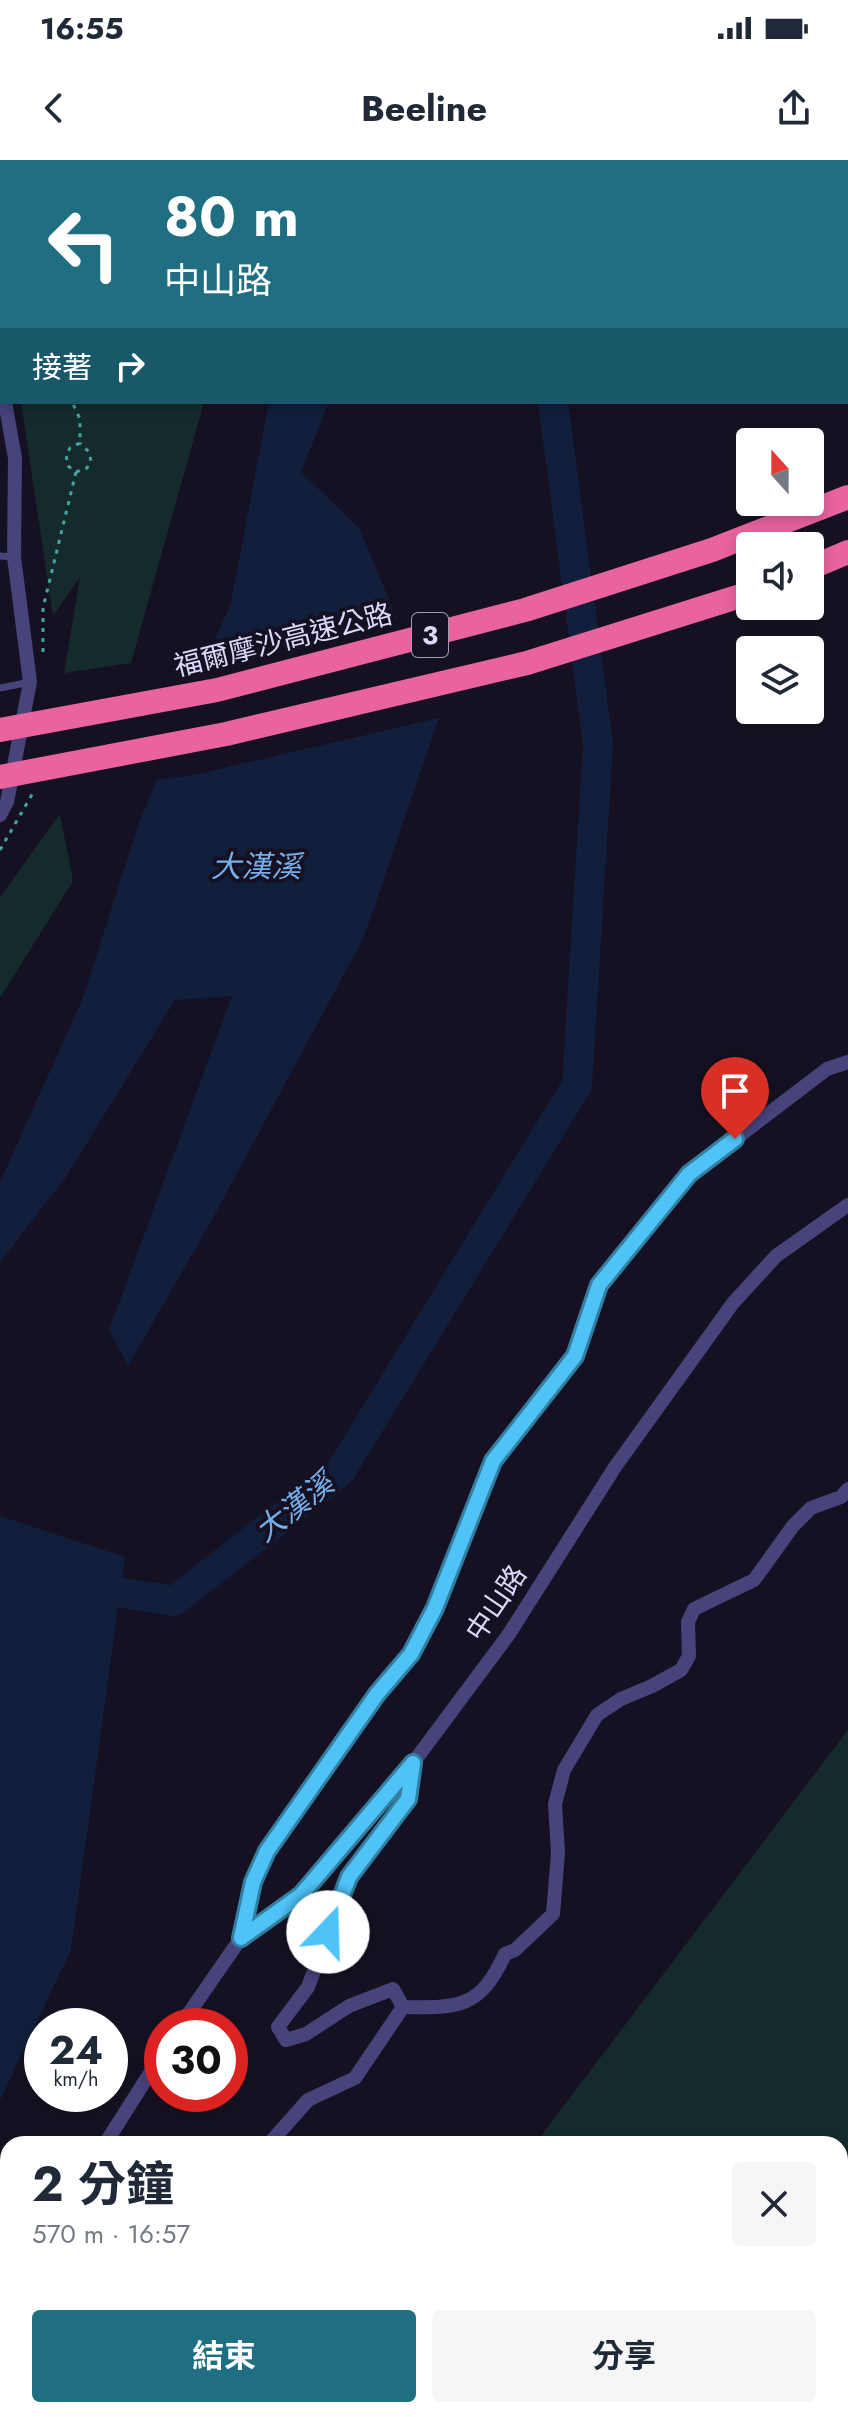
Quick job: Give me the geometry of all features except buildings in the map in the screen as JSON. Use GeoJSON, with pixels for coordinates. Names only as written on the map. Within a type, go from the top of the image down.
{"type":"FeatureCollection","features":[{"type":"Feature","properties":{"kind":"highway","name":"福爾摩沙高速公路"},"geometry":{"type":"LineString","coordinates":[[0,730],[217,690],[525,610],[712,550],[848,497]]}},
{"type":"Feature","properties":{"kind":"highway"},"geometry":{"type":"LineString","coordinates":[[824,562],[848,552]]}},
{"type":"Feature","properties":{"kind":"highway","name":"3"},"geometry":{"type":"LineString","coordinates":[[0,777],[226,734],[527,663],[736,597]]}},
{"type":"Feature","properties":{"kind":"street"},"geometry":{"type":"LineString","coordinates":[[4,809],[30,682],[7,556],[15,458],[5,404]]}},
{"type":"Feature","properties":{"kind":"street"},"geometry":{"type":"LineString","coordinates":[[241,1938],[253,1882],[267,1851],[377,1694],[411,1654],[435,1608],[493,1461],[575,1356],[599,1285],[689,1174],[827,1069],[848,1062]]}},
{"type":"Feature","properties":{"kind":"street","name":"中山路"},"geometry":{"type":"LineString","coordinates":[[192,2008],[241,1938],[301,1895],[413,1763],[509,1634],[615,1467],[733,1303],[776,1256],[848,1205]]}},
{"type":"Feature","properties":{"kind":"street"},"geometry":{"type":"LineString","coordinates":[[403,2007],[463,2005],[496,1974],[505,1954],[515,1950],[553,1914],[558,1853],[555,1804],[564,1770],[597,1715],[621,1699],[681,1670],[689,1656],[688,1622],[694,1609],[754,1580],[793,1526],[811,1508],[841,1497],[848,1489]]}},
{"type":"Feature","properties":{"kind":"street"},"geometry":{"type":"LineString","coordinates":[[403,2007],[393,1989],[349,2006],[306,2034],[286,2040],[278,2027],[308,1987],[349,1877],[408,1799],[413,1763]]}},
{"type":"Feature","properties":{"kind":"street"},"geometry":{"type":"LineString","coordinates":[[276,2136],[308,2100],[355,2078],[403,2007]]}},
{"type":"Feature","properties":{"kind":"street"},"geometry":{"type":"LineString","coordinates":[[110,2136],[144,2082]]}},
{"type":"Feature","properties":{"kind":"lane"},"geometry":{"type":"LineString","coordinates":[[0,688],[30,682]]}},
{"type":"Feature","properties":{"kind":"path"},"geometry":{"type":"LineString","coordinates":[[73,404],[80,419],[80,443],[89,452],[91,461],[87,468],[76,472]]}},
{"type":"Feature","properties":{"kind":"path"},"geometry":{"type":"LineString","coordinates":[[76,472],[65,459],[70,448],[80,443]]}},
{"type":"Feature","properties":{"kind":"path"},"geometry":{"type":"LineString","coordinates":[[43,653],[43,608],[76,472]]}},
{"type":"Feature","properties":{"kind":"path"},"geometry":{"type":"LineString","coordinates":[[0,850],[34,791]]}},
{"type":"Feature","properties":{"kind":"green space"},"geometry":{"type":"Polygon","coordinates":[[[21,404],[203,404],[131,663],[64,673],[80,577],[53,616],[21,404]]]}},
{"type":"Feature","properties":{"kind":"green space"},"geometry":{"type":"Polygon","coordinates":[[[60,814],[73,881],[0,998],[0,897],[60,814]]]}},
{"type":"Feature","properties":{"kind":"green space"},"geometry":{"type":"Polygon","coordinates":[[[848,1730],[848,2136],[541,2136],[848,1730]]]}},
{"type":"Feature","properties":{"kind":"water","name":"大漢溪"},"geometry":{"type":"Polygon","coordinates":[[[269,404],[328,404],[301,472],[359,528],[439,718],[364,937],[213,1218],[128,1366],[109,1330],[232,996],[175,1000],[66,1177],[0,1262],[0,1182],[82,1000],[140,820],[231,602],[269,404]]]}},
{"type":"Feature","properties":{"kind":"water"},"geometry":{"type":"Polygon","coordinates":[[[0,1516],[125,1557],[71,1950],[44,2008],[24,2008],[24,2049],[0,2100],[0,1516]]]}},
{"type":"Feature","properties":{"kind":"pier"},"geometry":{"type":"Polygon","coordinates":[[[400,617],[443,717],[198,774],[152,781],[201,664],[256,654],[400,617]]]}},
{"type":"Feature","properties":{"kind":"waterway","name":"大漢溪"},"geometry":{"type":"LineString","coordinates":[[79,1586],[174,1601],[340,1472],[577,1085],[598,744],[553,404]]}},
{"type":"Feature","properties":{"kind":"route"},"geometry":{"type":"LineString","coordinates":[[328,1932],[349,1877],[408,1799],[413,1763],[301,1895],[241,1938],[253,1882],[267,1851],[377,1694],[411,1654],[435,1608],[493,1461],[575,1356],[599,1285],[689,1174],[735,1139]]}}]}
